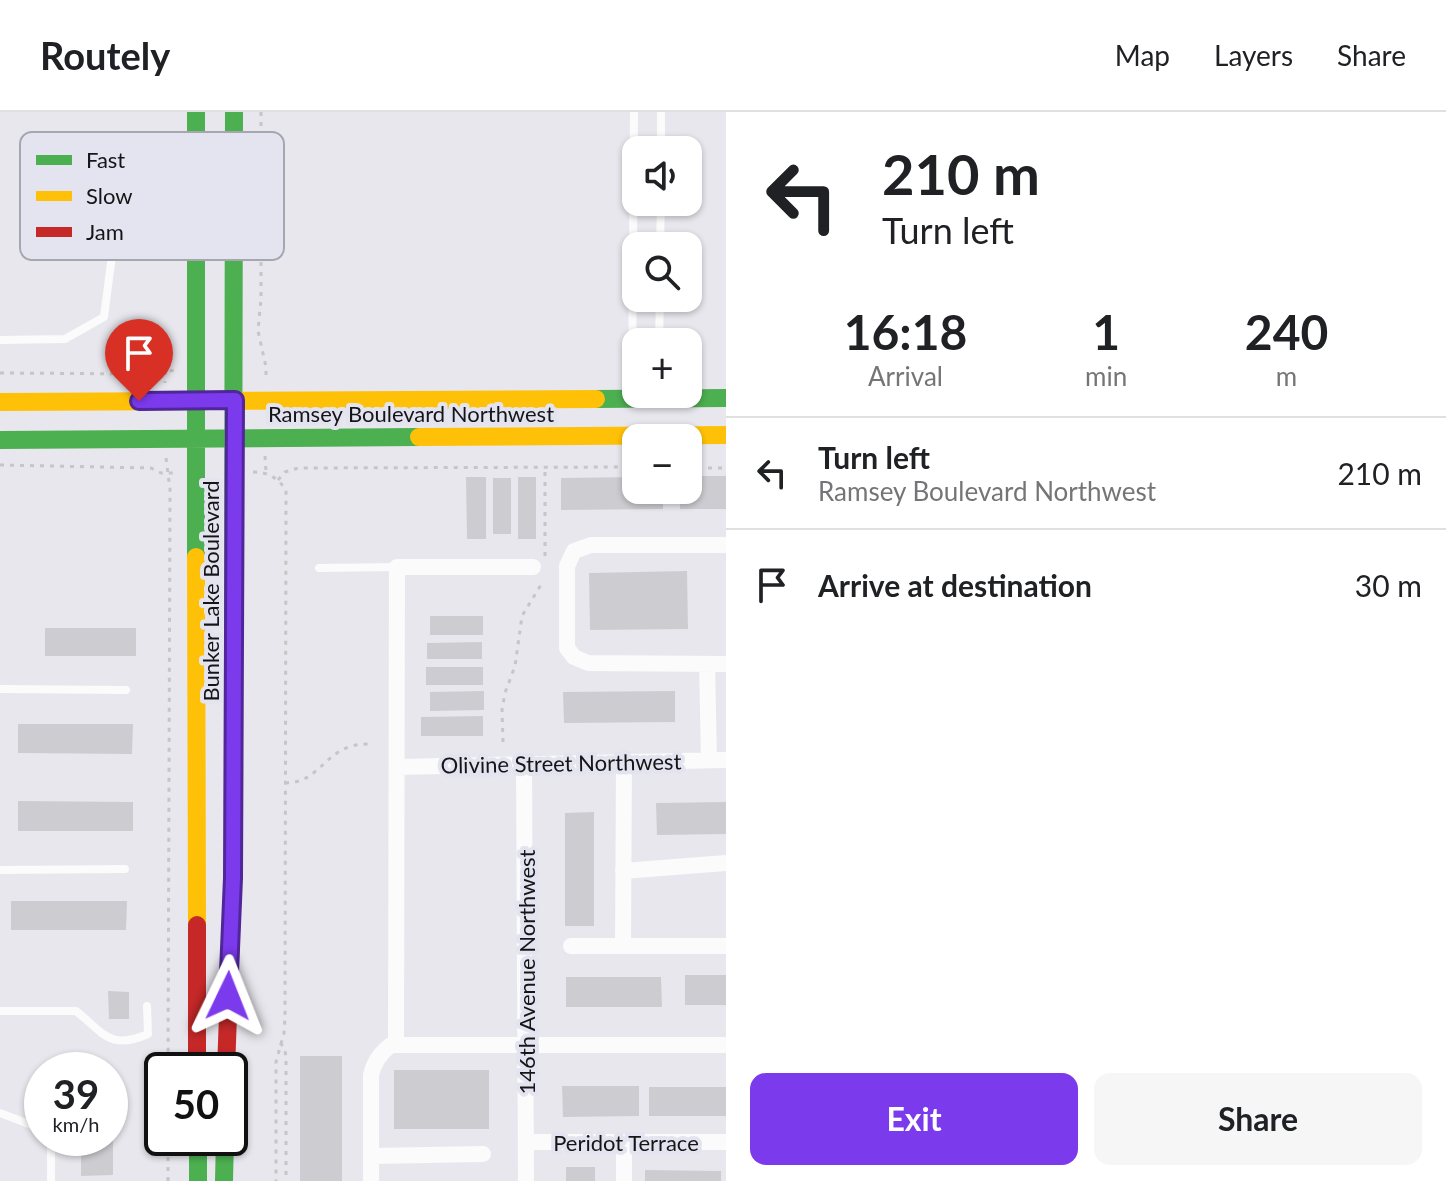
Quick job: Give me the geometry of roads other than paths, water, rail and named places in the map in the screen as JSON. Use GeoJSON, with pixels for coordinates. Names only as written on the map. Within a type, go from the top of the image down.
{"type":"FeatureCollection","features":[{"type":"Feature","properties":{"kind":"main road","name":"Bunker Lake Boulevard"},"geometry":{"type":"LineString","coordinates":[[196,112],[196,132]]}},
{"type":"Feature","properties":{"kind":"main road","name":"Bunker Lake Boulevard"},"geometry":{"type":"LineString","coordinates":[[234,112],[234,132]]}},
{"type":"Feature","properties":{"kind":"main road","name":"Bunker Lake Boulevard"},"geometry":{"type":"LineString","coordinates":[[195,260],[197,1052]]}},
{"type":"Feature","properties":{"kind":"main road","name":"Bunker Lake Boulevard"},"geometry":{"type":"LineString","coordinates":[[227,1052],[233,878],[235,260]]}},
{"type":"Feature","properties":{"kind":"main road","name":"Ramsey Boulevard Northwest"},"geometry":{"type":"LineString","coordinates":[[702,397],[726,398]]}},
{"type":"Feature","properties":{"kind":"main road","name":"Ramsey Boulevard Northwest"},"geometry":{"type":"LineString","coordinates":[[0,402],[622,398]]}},
{"type":"Feature","properties":{"kind":"main road","name":"Ramsey Boulevard Northwest"},"geometry":{"type":"LineString","coordinates":[[0,440],[726,435]]}},
{"type":"Feature","properties":{"kind":"main road"},"geometry":{"type":"LineString","coordinates":[[198,1156],[198,1181]]}},
{"type":"Feature","properties":{"kind":"main road"},"geometry":{"type":"LineString","coordinates":[[224,1181],[225,1156]]}},
{"type":"Feature","properties":{"kind":"street"},"geometry":{"type":"LineString","coordinates":[[726,545],[591,545],[574,551],[567,566],[567,648],[574,657],[588,663],[726,664]]}},
{"type":"Feature","properties":{"kind":"street"},"geometry":{"type":"LineString","coordinates":[[371,1181],[371,1075],[373,1065],[389,1048],[397,767],[397,567],[540,569]]}},
{"type":"Feature","properties":{"kind":"street"},"geometry":{"type":"LineString","coordinates":[[707,664],[717,760]]}},
{"type":"Feature","properties":{"kind":"street","name":"Olivine Street Northwest"},"geometry":{"type":"LineString","coordinates":[[397,767],[717,760]]}},
{"type":"Feature","properties":{"kind":"street"},"geometry":{"type":"LineString","coordinates":[[623,946],[624,762]]}},
{"type":"Feature","properties":{"kind":"street","name":"146th Avenue Northwest"},"geometry":{"type":"LineString","coordinates":[[524,763],[526,1181]]}},
{"type":"Feature","properties":{"kind":"street"},"geometry":{"type":"LineString","coordinates":[[623,871],[726,863]]}},
{"type":"Feature","properties":{"kind":"street"},"geometry":{"type":"LineString","coordinates":[[571,946],[726,946]]}},
{"type":"Feature","properties":{"kind":"street"},"geometry":{"type":"LineString","coordinates":[[389,1048],[527,1043],[726,1045]]}},
{"type":"Feature","properties":{"kind":"street","name":"Peridot Terrace"},"geometry":{"type":"LineString","coordinates":[[527,1142],[726,1142]]}},
{"type":"Feature","properties":{"kind":"street"},"geometry":{"type":"LineString","coordinates":[[624,1144],[624,1181]]}},
{"type":"Feature","properties":{"kind":"street"},"geometry":{"type":"LineString","coordinates":[[371,1156],[483,1154]]}},
{"type":"Feature","properties":{"kind":"lane"},"geometry":{"type":"LineString","coordinates":[[632,328],[634,112]]}},
{"type":"Feature","properties":{"kind":"lane"},"geometry":{"type":"LineString","coordinates":[[661,112],[661,136]]}},
{"type":"Feature","properties":{"kind":"lane"},"geometry":{"type":"LineString","coordinates":[[0,340],[65,339],[104,317],[111,260]]}},
{"type":"Feature","properties":{"kind":"lane"},"geometry":{"type":"LineString","coordinates":[[319,568],[397,567]]}},
{"type":"Feature","properties":{"kind":"lane"},"geometry":{"type":"LineString","coordinates":[[0,689],[126,690]]}},
{"type":"Feature","properties":{"kind":"lane"},"geometry":{"type":"LineString","coordinates":[[0,870],[125,869]]}},
{"type":"Feature","properties":{"kind":"lane"},"geometry":{"type":"LineString","coordinates":[[0,1011],[76,1011],[100,1034],[113,1039],[133,1040],[148,1034],[147,1006]]}},
{"type":"Feature","properties":{"kind":"lane"},"geometry":{"type":"LineString","coordinates":[[0,1113],[24,1122]]}},
{"type":"Feature","properties":{"kind":"lane"},"geometry":{"type":"LineString","coordinates":[[51,1156],[51,1181]]}}]}
